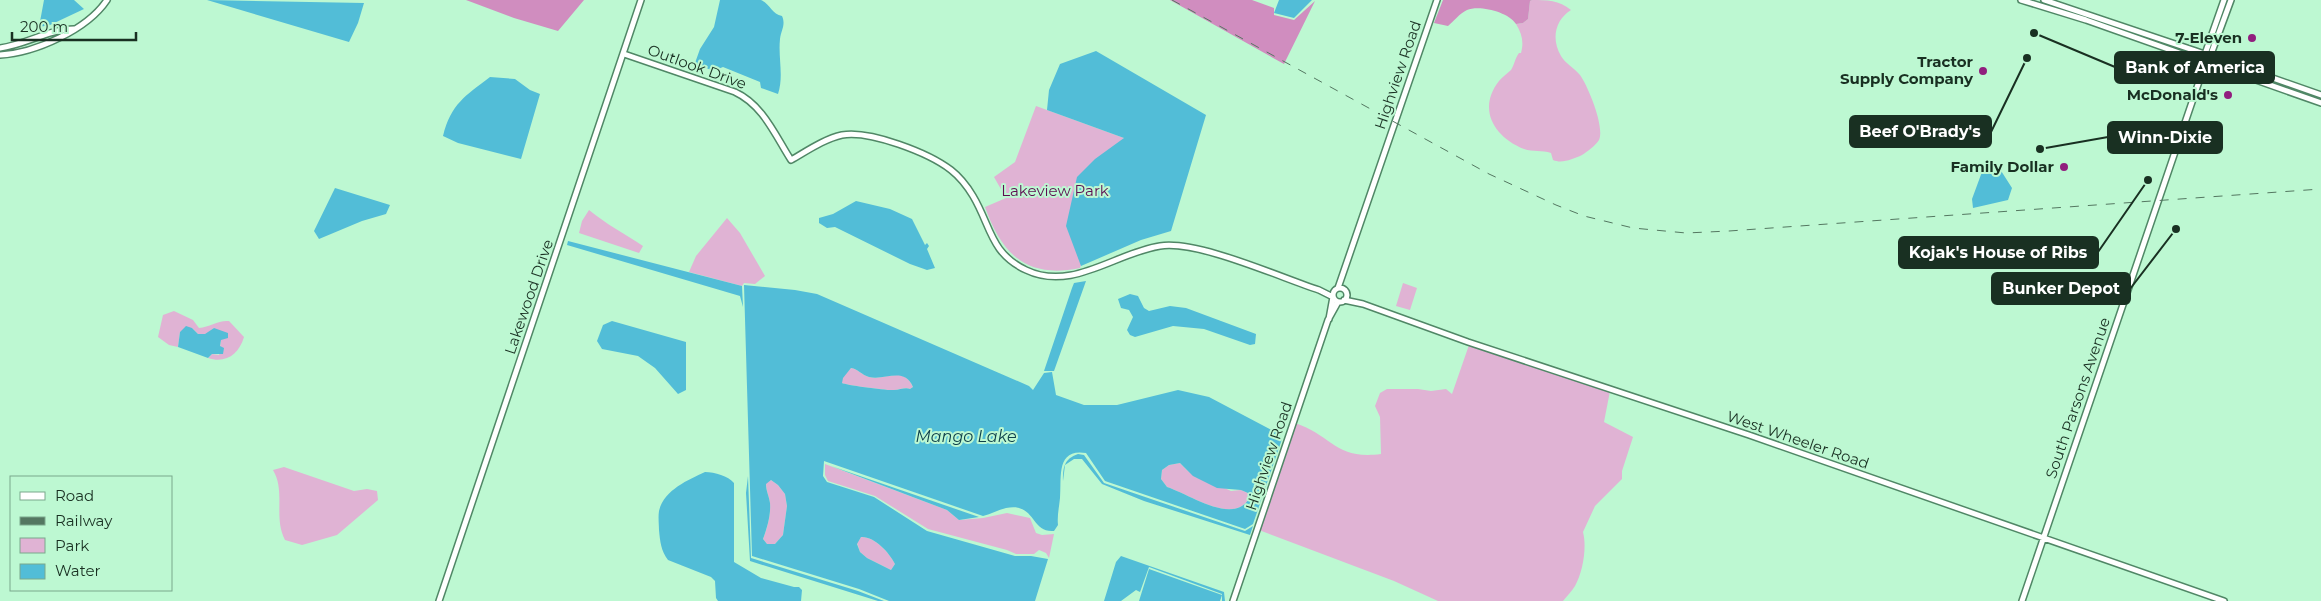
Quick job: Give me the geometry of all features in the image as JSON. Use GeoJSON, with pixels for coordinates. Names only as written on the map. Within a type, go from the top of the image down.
{"type":"FeatureCollection","features":[{"type":"Feature","properties":{"kind":"street"},"geometry":{"type":"LineString","coordinates":[[0,55],[17,52],[62,37],[92,17],[108,0]]}},
{"type":"Feature","properties":{"kind":"street","name":"Lakewood Drive"},"geometry":{"type":"LineString","coordinates":[[439,601],[641,0]]}},
{"type":"Feature","properties":{"kind":"street","name":"Highview Road"},"geometry":{"type":"LineString","coordinates":[[1233,601],[1328,320],[1333,297],[1345,271],[1437,0]]}},
{"type":"Feature","properties":{"kind":"street"},"geometry":{"type":"LineString","coordinates":[[2021,0],[2206,61],[2321,103]]}},
{"type":"Feature","properties":{"kind":"street"},"geometry":{"type":"LineString","coordinates":[[2044,0],[2321,95]]}},
{"type":"Feature","properties":{"kind":"street","name":"South Parsons Avenue"},"geometry":{"type":"LineString","coordinates":[[2022,601],[2206,61],[2224,0]]}},
{"type":"Feature","properties":{"kind":"street","name":"South Parsons Avenue"},"geometry":{"type":"LineString","coordinates":[[2208,55],[2231,0]]}},
{"type":"Feature","properties":{"kind":"street"},"geometry":{"type":"LineString","coordinates":[[0,48],[22,44],[65,29],[74,28]]}},
{"type":"Feature","properties":{"kind":"street","name":"Outlook Drive"},"geometry":{"type":"LineString","coordinates":[[624,54],[736,92],[749,99],[758,107],[791,160],[826,141],[841,135],[855,134],[869,136],[924,154],[947,167],[964,183],[974,197],[991,238],[1007,258],[1022,268],[1040,276],[1072,276],[1146,249],[1172,245],[1203,250],[1319,290]]}},
{"type":"Feature","properties":{"kind":"street","name":"Highview Road"},"geometry":{"type":"LineString","coordinates":[[1344,300],[1345,271]]}},
{"type":"Feature","properties":{"kind":"street"},"geometry":{"type":"LineString","coordinates":[[1319,290],[1337,289]]}},
{"type":"Feature","properties":{"kind":"street","name":"West Wheeler Road"},"geometry":{"type":"LineString","coordinates":[[1337,289],[1345,291],[1363,304]]}},
{"type":"Feature","properties":{"kind":"street"},"geometry":{"type":"LineString","coordinates":[[1319,290],[1333,297],[1338,302],[1344,300]]}},
{"type":"Feature","properties":{"kind":"street","name":"West Wheeler Road"},"geometry":{"type":"LineString","coordinates":[[1344,300],[1363,304],[1468,342],[1749,435],[2224,601]]}},
{"type":"Feature","properties":{"kind":"street","name":"Highview Road"},"geometry":{"type":"LineString","coordinates":[[1328,320],[1338,302]]}},
{"type":"Feature","properties":{"kind":"green space"},"geometry":{"type":"Polygon","coordinates":[[[1530,1],[1557,2],[1571,10],[1558,24],[1556,43],[1563,59],[1578,72],[1583,80],[1598,117],[1600,126],[1599,140],[1584,154],[1568,160],[1556,161],[1553,160],[1551,153],[1527,150],[1513,144],[1497,130],[1489,112],[1489,102],[1493,91],[1500,80],[1511,70],[1519,53],[1521,53],[1522,38],[1516,24],[1523,23],[1528,19],[1530,1]]]}},
{"type":"Feature","properties":{"kind":"green space","name":"Lakeview Park"},"geometry":{"type":"Polygon","coordinates":[[[1036,106],[1124,138],[1080,268],[1061,271],[1045,270],[1019,260],[1000,238],[985,207],[1006,198],[994,177],[1015,162],[1036,106]]]}},
{"type":"Feature","properties":{"kind":"green space"},"geometry":{"type":"Polygon","coordinates":[[[589,210],[643,246],[639,253],[579,233],[582,221],[589,210]]]}},
{"type":"Feature","properties":{"kind":"green space"},"geometry":{"type":"Polygon","coordinates":[[[727,218],[740,233],[765,276],[755,284],[744,283],[742,286],[689,272],[696,256],[727,218]]]}},
{"type":"Feature","properties":{"kind":"green space"},"geometry":{"type":"Polygon","coordinates":[[[1403,283],[1417,288],[1410,310],[1396,306],[1403,283]]]}},
{"type":"Feature","properties":{"kind":"green space"},"geometry":{"type":"Polygon","coordinates":[[[174,311],[193,320],[199,328],[229,321],[244,337],[242,343],[235,353],[221,360],[208,358],[212,354],[219,355],[221,340],[214,328],[205,335],[198,334],[192,328],[180,332],[178,347],[169,345],[158,337],[163,315],[174,311]]]}},
{"type":"Feature","properties":{"kind":"green space"},"geometry":{"type":"Polygon","coordinates":[[[1469,345],[1610,391],[1604,422],[1633,437],[1622,471],[1622,479],[1595,506],[1583,532],[1584,552],[1580,574],[1575,586],[1563,601],[1438,601],[1394,581],[1259,530],[1295,423],[1318,434],[1343,450],[1366,455],[1381,454],[1380,417],[1375,406],[1380,393],[1387,389],[1431,391],[1446,389],[1452,394],[1469,345]]]}},
{"type":"Feature","properties":{"kind":"green space"},"geometry":{"type":"Polygon","coordinates":[[[851,368],[875,378],[899,375],[909,380],[913,387],[910,389],[891,390],[842,383],[842,378],[851,368]]]}},
{"type":"Feature","properties":{"kind":"green space"},"geometry":{"type":"Polygon","coordinates":[[[1180,463],[1188,471],[1231,491],[1241,490],[1248,493],[1249,499],[1241,506],[1232,509],[1221,508],[1167,487],[1161,479],[1162,470],[1169,465],[1180,463]]]}},
{"type":"Feature","properties":{"kind":"green space"},"geometry":{"type":"Polygon","coordinates":[[[825,464],[947,510],[959,520],[1007,513],[1030,518],[1036,533],[1042,535],[1054,534],[1049,558],[1046,553],[1039,550],[1034,554],[1016,554],[928,529],[875,496],[828,481],[825,475],[825,464]]]}},
{"type":"Feature","properties":{"kind":"green space"},"geometry":{"type":"Polygon","coordinates":[[[284,467],[354,491],[367,489],[377,491],[378,500],[337,535],[302,545],[285,540],[280,522],[279,487],[273,470],[284,467]]]}},
{"type":"Feature","properties":{"kind":"green space"},"geometry":{"type":"Polygon","coordinates":[[[771,480],[785,494],[787,506],[783,535],[775,544],[767,544],[763,539],[770,508],[766,483],[771,480]]]}},
{"type":"Feature","properties":{"kind":"green space"},"geometry":{"type":"Polygon","coordinates":[[[861,537],[871,539],[885,550],[895,564],[891,570],[867,558],[860,552],[857,543],[861,537]]]}},
{"type":"Feature","properties":{"kind":"shaded area"},"geometry":{"type":"Polygon","coordinates":[[[466,0],[584,0],[558,31],[514,18],[466,0]]]}},
{"type":"Feature","properties":{"kind":"shaded area"},"geometry":{"type":"Polygon","coordinates":[[[1170,0],[1252,0],[1274,8],[1274,15],[1294,20],[1315,1],[1284,64],[1170,0]]]}},
{"type":"Feature","properties":{"kind":"shaded area"},"geometry":{"type":"Polygon","coordinates":[[[1443,0],[1532,0],[1530,1],[1528,19],[1523,23],[1516,24],[1507,16],[1479,8],[1464,11],[1448,26],[1434,23],[1443,0]]]}},
{"type":"Feature","properties":{"kind":"water"},"geometry":{"type":"Polygon","coordinates":[[[44,0],[74,0],[84,9],[50,25],[39,27],[44,0]]]}},
{"type":"Feature","properties":{"kind":"water"},"geometry":{"type":"Polygon","coordinates":[[[207,0],[364,3],[358,23],[349,42],[207,0]]]}},
{"type":"Feature","properties":{"kind":"water"},"geometry":{"type":"Polygon","coordinates":[[[720,0],[761,0],[782,16],[783,25],[780,46],[781,80],[778,94],[761,88],[760,82],[723,67],[713,71],[695,63],[700,49],[714,27],[720,0]]]}},
{"type":"Feature","properties":{"kind":"water"},"geometry":{"type":"Polygon","coordinates":[[[1279,0],[1312,0],[1294,18],[1274,13],[1279,0]]]}},
{"type":"Feature","properties":{"kind":"water"},"geometry":{"type":"Polygon","coordinates":[[[1096,51],[1206,115],[1171,231],[1141,240],[1081,266],[1066,226],[1077,177],[1095,159],[1124,138],[1047,110],[1049,90],[1060,64],[1096,51]]]}},
{"type":"Feature","properties":{"kind":"water"},"geometry":{"type":"Polygon","coordinates":[[[490,77],[515,79],[530,90],[540,94],[521,159],[458,143],[443,136],[446,125],[455,108],[466,96],[490,77]]]}},
{"type":"Feature","properties":{"kind":"water"},"geometry":{"type":"Polygon","coordinates":[[[1989,160],[1998,166],[2012,188],[2008,200],[1973,208],[1972,199],[1986,161],[1989,160]]]}},
{"type":"Feature","properties":{"kind":"water"},"geometry":{"type":"Polygon","coordinates":[[[335,188],[390,205],[386,214],[362,221],[319,239],[314,231],[335,188]]]}},
{"type":"Feature","properties":{"kind":"water"},"geometry":{"type":"Polygon","coordinates":[[[856,201],[890,209],[912,219],[925,245],[927,243],[929,246],[927,249],[935,268],[927,270],[910,264],[835,227],[827,228],[819,223],[819,218],[833,214],[856,201]]]}},
{"type":"Feature","properties":{"kind":"water"},"geometry":{"type":"Polygon","coordinates":[[[568,241],[742,286],[743,307],[740,296],[567,245],[568,241]]]}},
{"type":"Feature","properties":{"kind":"water"},"geometry":{"type":"Polygon","coordinates":[[[1086,281],[1054,371],[1044,371],[1074,283],[1086,281]]]}},
{"type":"Feature","properties":{"kind":"water","name":"Mango Lake"},"geometry":{"type":"Polygon","coordinates":[[[744,285],[817,294],[1029,386],[1033,390],[1044,373],[1052,372],[1056,395],[1084,405],[1117,405],[1178,390],[1209,397],[1279,434],[1282,439],[1253,524],[1245,529],[1105,481],[1086,453],[1069,455],[1062,466],[1058,525],[1054,531],[1041,527],[1023,509],[1016,507],[1006,508],[983,516],[824,461],[823,476],[827,482],[874,497],[927,531],[1015,556],[1048,559],[1035,601],[889,601],[859,589],[752,556],[744,285]],[[851,368],[843,378],[842,383],[868,388],[896,390],[913,387],[905,377],[869,377],[851,368]],[[1180,463],[1169,465],[1162,470],[1161,479],[1167,487],[1198,501],[1221,508],[1232,509],[1241,506],[1249,499],[1248,493],[1241,490],[1217,488],[1193,476],[1180,463]],[[771,480],[766,484],[770,508],[763,539],[767,544],[775,544],[783,535],[787,506],[785,494],[778,485],[771,480]],[[861,537],[857,544],[860,552],[867,558],[891,570],[895,564],[885,550],[871,539],[861,537]]]}},
{"type":"Feature","properties":{"kind":"water"},"geometry":{"type":"Polygon","coordinates":[[[1130,294],[1138,296],[1144,308],[1149,311],[1170,306],[1186,308],[1256,334],[1255,344],[1250,345],[1204,329],[1173,326],[1135,337],[1130,335],[1127,330],[1133,317],[1129,310],[1121,308],[1118,299],[1130,294]]]}},
{"type":"Feature","properties":{"kind":"water"},"geometry":{"type":"Polygon","coordinates":[[[612,321],[686,342],[686,390],[678,394],[655,368],[638,356],[602,349],[597,341],[603,325],[612,321]]]}},
{"type":"Feature","properties":{"kind":"water"},"geometry":{"type":"Polygon","coordinates":[[[186,326],[192,328],[198,334],[205,334],[214,328],[228,333],[228,338],[221,340],[220,346],[224,348],[223,354],[212,354],[208,358],[178,347],[180,332],[186,326]]]}},
{"type":"Feature","properties":{"kind":"water"},"geometry":{"type":"Polygon","coordinates":[[[1078,454],[1084,455],[1104,483],[1245,531],[1253,526],[1250,535],[1144,501],[1102,484],[1082,459],[1074,459],[1065,465],[1063,481],[1065,464],[1070,458],[1078,454]]]}},
{"type":"Feature","properties":{"kind":"water"},"geometry":{"type":"Polygon","coordinates":[[[831,466],[979,517],[959,520],[947,510],[831,466]]]}},
{"type":"Feature","properties":{"kind":"water"},"geometry":{"type":"Polygon","coordinates":[[[705,472],[721,475],[734,483],[734,562],[761,578],[799,587],[802,590],[801,601],[718,601],[716,598],[715,581],[711,577],[668,560],[660,542],[659,511],[666,497],[671,492],[705,472]]]}},
{"type":"Feature","properties":{"kind":"water"},"geometry":{"type":"Polygon","coordinates":[[[748,476],[751,558],[858,591],[884,601],[878,601],[750,561],[746,493],[748,476]]]}},
{"type":"Feature","properties":{"kind":"water"},"geometry":{"type":"Polygon","coordinates":[[[1121,556],[1224,592],[1225,601],[1222,601],[1222,594],[1149,567],[1140,592],[1136,590],[1121,601],[1104,601],[1116,562],[1121,556]]]}},
{"type":"Feature","properties":{"kind":"water"},"geometry":{"type":"Polygon","coordinates":[[[1149,569],[1222,595],[1220,601],[1139,601],[1149,569]]]}},
{"type":"Feature","properties":{"kind":"railway"},"geometry":{"type":"LineString","coordinates":[[1172,0],[1489,174],[1584,216],[1633,228],[1686,233],[1729,231],[2321,189]]}},
{"type":"Feature","properties":{"kind":"place","name":"Bank of America"},"geometry":{"type":"Point","coordinates":[2034,33]}},
{"type":"Feature","properties":{"kind":"place","name":"7-Eleven"},"geometry":{"type":"Point","coordinates":[2252,38]}},
{"type":"Feature","properties":{"kind":"place","name":"Beef O'Brady's"},"geometry":{"type":"Point","coordinates":[2027,58]}},
{"type":"Feature","properties":{"kind":"place","name":"Tractor Supply Company"},"geometry":{"type":"Point","coordinates":[1983,71]}},
{"type":"Feature","properties":{"kind":"place","name":"McDonald's"},"geometry":{"type":"Point","coordinates":[2228,95]}},
{"type":"Feature","properties":{"kind":"place","name":"Winn-Dixie"},"geometry":{"type":"Point","coordinates":[2040,149]}},
{"type":"Feature","properties":{"kind":"place","name":"Family Dollar"},"geometry":{"type":"Point","coordinates":[2064,167]}},
{"type":"Feature","properties":{"kind":"place","name":"Kojak's House of Ribs"},"geometry":{"type":"Point","coordinates":[2148,180]}},
{"type":"Feature","properties":{"kind":"place","name":"Bunker Depot"},"geometry":{"type":"Point","coordinates":[2176,229]}}]}
